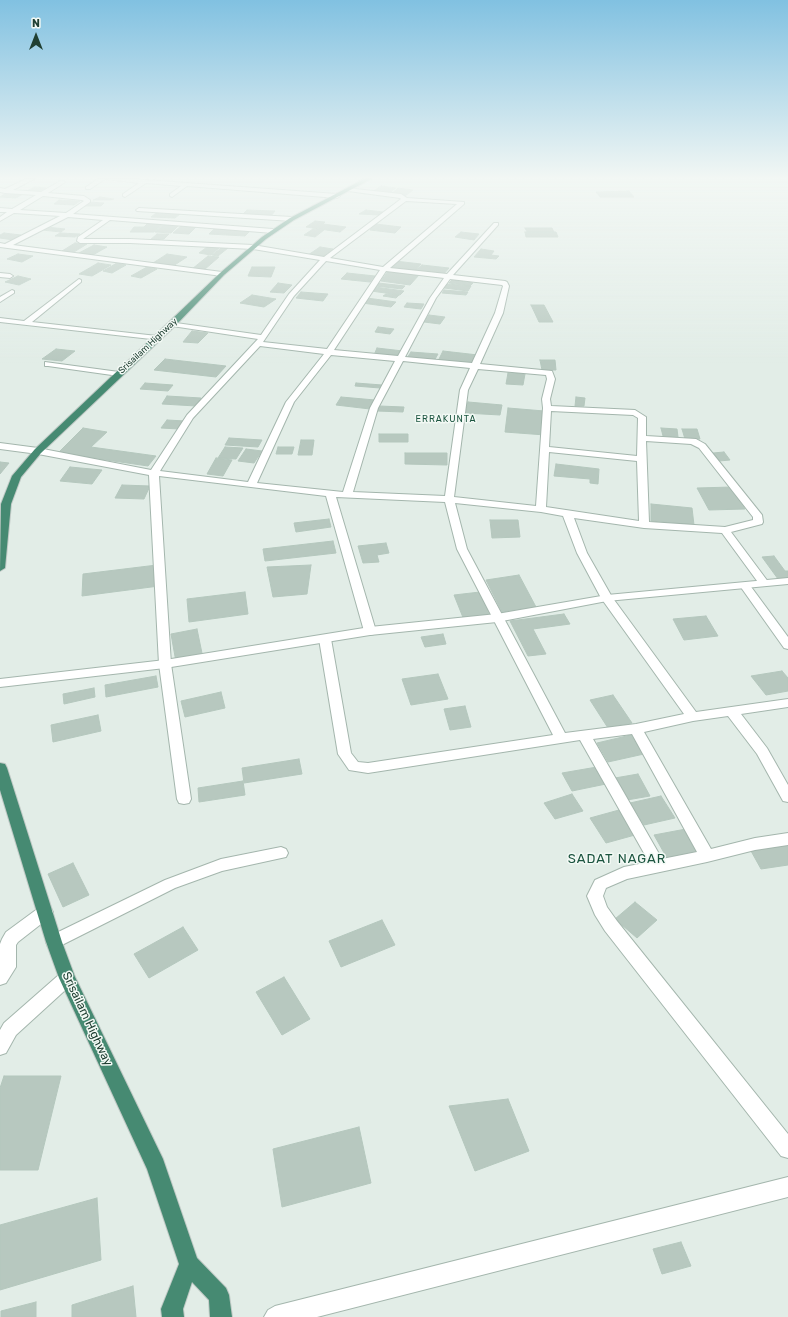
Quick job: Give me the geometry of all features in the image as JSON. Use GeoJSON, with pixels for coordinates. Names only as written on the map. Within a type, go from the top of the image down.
{"type":"FeatureCollection","features":[{"type":"Feature","properties":{"kind":"highway","name":"Srisailam Highway"},"geometry":{"type":"LineString","coordinates":[[0,568],[6,504],[17,476],[38,451],[172,324],[222,274],[262,240]]}},
{"type":"Feature","properties":{"kind":"highway","name":"Srisailam Highway"},"geometry":{"type":"LineString","coordinates":[[0,768],[54,942],[67,978],[156,1166],[189,1264],[219,1295],[221,1317]]}},
{"type":"Feature","properties":{"kind":"highway"},"geometry":{"type":"LineString","coordinates":[[173,1317],[172,1309],[189,1264]]}},
{"type":"Feature","properties":{"kind":"street"},"geometry":{"type":"LineString","coordinates":[[0,249],[3,245],[12,240]]}},
{"type":"Feature","properties":{"kind":"street"},"geometry":{"type":"LineString","coordinates":[[80,240],[130,241],[253,248],[384,269],[500,282],[506,284],[499,313],[464,390],[449,499],[462,549],[497,618],[562,738]]}},
{"type":"Feature","properties":{"kind":"street"},"geometry":{"type":"LineString","coordinates":[[184,799],[165,664],[154,473],[190,417],[260,341],[291,295],[325,259],[349,240]]}},
{"type":"Feature","properties":{"kind":"street"},"geometry":{"type":"LineString","coordinates":[[251,486],[290,402],[329,352],[384,269],[418,240]]}},
{"type":"Feature","properties":{"kind":"street"},"geometry":{"type":"LineString","coordinates":[[347,495],[374,408],[433,298],[448,277],[481,240]]}},
{"type":"Feature","properties":{"kind":"street"},"geometry":{"type":"LineString","coordinates":[[101,258],[130,241]]}},
{"type":"Feature","properties":{"kind":"street"},"geometry":{"type":"LineString","coordinates":[[3,245],[222,274]]}},
{"type":"Feature","properties":{"kind":"street"},"geometry":{"type":"LineString","coordinates":[[0,275],[10,276]]}},
{"type":"Feature","properties":{"kind":"street"},"geometry":{"type":"LineString","coordinates":[[26,323],[79,281]]}},
{"type":"Feature","properties":{"kind":"street"},"geometry":{"type":"LineString","coordinates":[[0,300],[12,292]]}},
{"type":"Feature","properties":{"kind":"street"},"geometry":{"type":"LineString","coordinates":[[0,320],[157,338]]}},
{"type":"Feature","properties":{"kind":"street"},"geometry":{"type":"LineString","coordinates":[[172,324],[260,341],[329,352],[550,373],[551,379],[546,399],[547,408],[541,509]]}},
{"type":"Feature","properties":{"kind":"street"},"geometry":{"type":"LineString","coordinates":[[48,364],[119,374]]}},
{"type":"Feature","properties":{"kind":"street"},"geometry":{"type":"LineString","coordinates":[[547,408],[635,413],[642,417],[641,438],[644,524]]}},
{"type":"Feature","properties":{"kind":"street"},"geometry":{"type":"LineString","coordinates":[[0,446],[38,451],[154,473],[251,486],[330,494],[449,499],[541,509],[567,514],[644,524],[725,530],[758,522],[758,517],[702,446],[694,441],[641,438]]}},
{"type":"Feature","properties":{"kind":"street"},"geometry":{"type":"LineString","coordinates":[[545,449],[642,459]]}},
{"type":"Feature","properties":{"kind":"street"},"geometry":{"type":"LineString","coordinates":[[330,494],[370,631]]}},
{"type":"Feature","properties":{"kind":"street"},"geometry":{"type":"LineString","coordinates":[[567,514],[582,553],[607,598],[693,717]]}},
{"type":"Feature","properties":{"kind":"street"},"geometry":{"type":"LineString","coordinates":[[725,530],[764,583]]}},
{"type":"Feature","properties":{"kind":"street"},"geometry":{"type":"LineString","coordinates":[[0,683],[165,664],[370,631],[497,618],[607,598],[788,581]]}},
{"type":"Feature","properties":{"kind":"street"},"geometry":{"type":"LineString","coordinates":[[745,586],[788,645]]}},
{"type":"Feature","properties":{"kind":"street"},"geometry":{"type":"LineString","coordinates":[[325,639],[345,754],[354,766],[368,768],[562,738],[636,729],[693,717],[788,704]]}},
{"type":"Feature","properties":{"kind":"street"},"geometry":{"type":"LineString","coordinates":[[732,712],[762,751],[788,797]]}},
{"type":"Feature","properties":{"kind":"street"},"geometry":{"type":"LineString","coordinates":[[636,729],[707,856]]}},
{"type":"Feature","properties":{"kind":"street"},"geometry":{"type":"LineString","coordinates":[[584,735],[658,865]]}},
{"type":"Feature","properties":{"kind":"street"},"geometry":{"type":"LineString","coordinates":[[788,839],[755,844],[707,856],[624,873],[600,884],[595,896],[600,910],[611,926],[788,1149]]}},
{"type":"Feature","properties":{"kind":"street"},"geometry":{"type":"LineString","coordinates":[[54,942],[170,884],[221,865],[281,853]]}},
{"type":"Feature","properties":{"kind":"street"},"geometry":{"type":"LineString","coordinates":[[0,978],[8,967],[8,944],[12,937],[45,912]]}},
{"type":"Feature","properties":{"kind":"street"},"geometry":{"type":"LineString","coordinates":[[0,1048],[10,1029],[67,978]]}},
{"type":"Feature","properties":{"kind":"street"},"geometry":{"type":"LineString","coordinates":[[275,1317],[788,1187]]}},
{"type":"Feature","properties":{"kind":"building"},"geometry":{"type":"Polygon","coordinates":[[[75,243],[87,244],[74,252],[62,251],[75,243]]]}},
{"type":"Feature","properties":{"kind":"building"},"geometry":{"type":"Polygon","coordinates":[[[94,245],[107,247],[91,256],[77,254],[94,245]]]}},
{"type":"Feature","properties":{"kind":"building"},"geometry":{"type":"Polygon","coordinates":[[[207,247],[219,248],[211,255],[199,253],[207,247]]]}},
{"type":"Feature","properties":{"kind":"building"},"geometry":{"type":"Polygon","coordinates":[[[320,247],[333,249],[321,258],[308,255],[320,247]]]}},
{"type":"Feature","properties":{"kind":"building"},"geometry":{"type":"Polygon","coordinates":[[[221,248],[228,248],[218,256],[212,255],[221,248]]]}},
{"type":"Feature","properties":{"kind":"building"},"geometry":{"type":"Polygon","coordinates":[[[481,249],[494,251],[491,255],[499,256],[496,259],[474,257],[481,249]]]}},
{"type":"Feature","properties":{"kind":"building"},"geometry":{"type":"Polygon","coordinates":[[[18,254],[33,256],[22,262],[7,259],[18,254]]]}},
{"type":"Feature","properties":{"kind":"building"},"geometry":{"type":"Polygon","coordinates":[[[167,254],[187,257],[173,266],[153,263],[167,254]]]}},
{"type":"Feature","properties":{"kind":"building"},"geometry":{"type":"Polygon","coordinates":[[[208,256],[219,257],[204,270],[192,269],[208,256]]]}},
{"type":"Feature","properties":{"kind":"building"},"geometry":{"type":"Polygon","coordinates":[[[395,261],[421,264],[415,271],[388,268],[395,261]]]}},
{"type":"Feature","properties":{"kind":"building"},"geometry":{"type":"Polygon","coordinates":[[[98,263],[111,265],[92,276],[79,274],[98,263]]]}},
{"type":"Feature","properties":{"kind":"building"},"geometry":{"type":"Polygon","coordinates":[[[117,263],[126,265],[112,273],[103,271],[117,263]]]}},
{"type":"Feature","properties":{"kind":"building"},"geometry":{"type":"Polygon","coordinates":[[[422,265],[449,268],[443,275],[415,271],[422,265]]]}},
{"type":"Feature","properties":{"kind":"building"},"geometry":{"type":"Polygon","coordinates":[[[147,267],[157,269],[141,278],[131,276],[147,267]]]}},
{"type":"Feature","properties":{"kind":"building"},"geometry":{"type":"Polygon","coordinates":[[[252,267],[275,267],[271,277],[248,276],[252,267]]]}},
{"type":"Feature","properties":{"kind":"building"},"geometry":{"type":"Polygon","coordinates":[[[388,271],[419,275],[410,285],[381,281],[388,271]]]}},
{"type":"Feature","properties":{"kind":"building"},"geometry":{"type":"Polygon","coordinates":[[[347,273],[375,276],[370,282],[341,279],[347,273]]]}},
{"type":"Feature","properties":{"kind":"building"},"geometry":{"type":"Polygon","coordinates":[[[18,276],[31,279],[19,285],[5,282],[18,276]]]}},
{"type":"Feature","properties":{"kind":"building"},"geometry":{"type":"Polygon","coordinates":[[[452,280],[473,283],[470,286],[449,283],[452,280]]]}},
{"type":"Feature","properties":{"kind":"building"},"geometry":{"type":"Polygon","coordinates":[[[278,283],[292,285],[284,293],[270,292],[278,283]]]}},
{"type":"Feature","properties":{"kind":"building"},"geometry":{"type":"Polygon","coordinates":[[[378,283],[405,286],[402,289],[375,286],[378,283]]]}},
{"type":"Feature","properties":{"kind":"building"},"geometry":{"type":"Polygon","coordinates":[[[447,284],[471,286],[468,291],[444,288],[447,284]]]}},
{"type":"Feature","properties":{"kind":"building"},"geometry":{"type":"Polygon","coordinates":[[[375,287],[404,291],[400,295],[371,291],[375,287]]]}},
{"type":"Feature","properties":{"kind":"building"},"geometry":{"type":"Polygon","coordinates":[[[444,290],[468,292],[466,295],[442,293],[444,290]]]}},
{"type":"Feature","properties":{"kind":"building"},"geometry":{"type":"Polygon","coordinates":[[[301,292],[328,294],[323,301],[296,298],[301,292]]]}},
{"type":"Feature","properties":{"kind":"building"},"geometry":{"type":"Polygon","coordinates":[[[386,294],[399,295],[396,298],[383,296],[386,294]]]}},
{"type":"Feature","properties":{"kind":"building"},"geometry":{"type":"Polygon","coordinates":[[[252,295],[276,299],[264,307],[240,303],[252,295]]]}},
{"type":"Feature","properties":{"kind":"building"},"geometry":{"type":"Polygon","coordinates":[[[367,298],[396,302],[391,307],[362,303],[367,298]]]}},
{"type":"Feature","properties":{"kind":"building"},"geometry":{"type":"Polygon","coordinates":[[[407,303],[424,304],[421,309],[404,307],[407,303]]]}},
{"type":"Feature","properties":{"kind":"building"},"geometry":{"type":"Polygon","coordinates":[[[531,305],[544,305],[553,322],[539,322],[531,305]]]}},
{"type":"Feature","properties":{"kind":"building"},"geometry":{"type":"Polygon","coordinates":[[[429,315],[445,317],[440,324],[424,322],[429,315]]]}},
{"type":"Feature","properties":{"kind":"building"},"geometry":{"type":"Polygon","coordinates":[[[378,327],[394,329],[390,334],[375,332],[378,327]]]}},
{"type":"Feature","properties":{"kind":"building"},"geometry":{"type":"Polygon","coordinates":[[[192,331],[208,333],[198,343],[183,342],[192,331]]]}},
{"type":"Feature","properties":{"kind":"building"},"geometry":{"type":"Polygon","coordinates":[[[377,348],[403,351],[400,357],[374,355],[377,348]]]}},
{"type":"Feature","properties":{"kind":"building"},"geometry":{"type":"Polygon","coordinates":[[[56,349],[75,351],[62,361],[42,359],[56,349]]]}},
{"type":"Feature","properties":{"kind":"building"},"geometry":{"type":"Polygon","coordinates":[[[443,351],[478,355],[473,365],[438,361],[443,351]]]}},
{"type":"Feature","properties":{"kind":"building"},"geometry":{"type":"Polygon","coordinates":[[[411,352],[438,354],[434,361],[407,358],[411,352]]]}},
{"type":"Feature","properties":{"kind":"building"},"geometry":{"type":"Polygon","coordinates":[[[165,359],[226,366],[216,377],[154,370],[165,359]]]}},
{"type":"Feature","properties":{"kind":"building"},"geometry":{"type":"Polygon","coordinates":[[[540,360],[555,360],[556,370],[542,370],[540,360]]]}},
{"type":"Feature","properties":{"kind":"building"},"geometry":{"type":"Polygon","coordinates":[[[508,373],[525,374],[523,385],[506,384],[508,373]]]}},
{"type":"Feature","properties":{"kind":"building"},"geometry":{"type":"Polygon","coordinates":[[[145,383],[173,385],[168,391],[140,389],[145,383]]]}},
{"type":"Feature","properties":{"kind":"building"},"geometry":{"type":"Polygon","coordinates":[[[356,383],[382,385],[380,388],[355,386],[356,383]]]}},
{"type":"Feature","properties":{"kind":"building"},"geometry":{"type":"Polygon","coordinates":[[[167,396],[201,398],[196,406],[162,404],[167,396]]]}},
{"type":"Feature","properties":{"kind":"building"},"geometry":{"type":"Polygon","coordinates":[[[341,397],[375,400],[370,409],[336,405],[341,397]]]}},
{"type":"Feature","properties":{"kind":"building"},"geometry":{"type":"Polygon","coordinates":[[[576,397],[585,398],[584,406],[575,406],[576,397]]]}},
{"type":"Feature","properties":{"kind":"building"},"geometry":{"type":"Polygon","coordinates":[[[468,402],[502,405],[500,415],[465,413],[468,402]]]}},
{"type":"Feature","properties":{"kind":"building"},"geometry":{"type":"Polygon","coordinates":[[[379,406],[404,407],[403,412],[377,411],[379,406]]]}},
{"type":"Feature","properties":{"kind":"building"},"geometry":{"type":"Polygon","coordinates":[[[508,408],[544,411],[545,435],[505,432],[508,408]]]}},
{"type":"Feature","properties":{"kind":"building"},"geometry":{"type":"Polygon","coordinates":[[[167,420],[185,421],[179,429],[161,428],[167,420]]]}},
{"type":"Feature","properties":{"kind":"building"},"geometry":{"type":"Polygon","coordinates":[[[83,428],[107,432],[91,447],[156,456],[148,466],[58,453],[83,428]]]}},
{"type":"Feature","properties":{"kind":"building"},"geometry":{"type":"Polygon","coordinates":[[[661,428],[677,429],[678,437],[663,436],[661,428]]]}},
{"type":"Feature","properties":{"kind":"building"},"geometry":{"type":"Polygon","coordinates":[[[682,429],[697,429],[700,439],[685,439],[682,429]]]}},
{"type":"Feature","properties":{"kind":"building"},"geometry":{"type":"Polygon","coordinates":[[[379,434],[408,434],[408,442],[379,442],[379,434]]]}},
{"type":"Feature","properties":{"kind":"building"},"geometry":{"type":"Polygon","coordinates":[[[229,438],[262,440],[258,447],[225,445],[229,438]]]}},
{"type":"Feature","properties":{"kind":"building"},"geometry":{"type":"Polygon","coordinates":[[[301,440],[314,440],[312,455],[298,455],[301,440]]]}},
{"type":"Feature","properties":{"kind":"building"},"geometry":{"type":"Polygon","coordinates":[[[225,447],[243,448],[236,459],[218,458],[225,447]]]}},
{"type":"Feature","properties":{"kind":"building"},"geometry":{"type":"Polygon","coordinates":[[[278,447],[294,447],[292,454],[276,454],[278,447]]]}},
{"type":"Feature","properties":{"kind":"building"},"geometry":{"type":"Polygon","coordinates":[[[246,449],[262,451],[254,463],[238,461],[246,449]]]}},
{"type":"Feature","properties":{"kind":"building"},"geometry":{"type":"Polygon","coordinates":[[[724,452],[730,460],[719,461],[713,453],[724,452]]]}},
{"type":"Feature","properties":{"kind":"building"},"geometry":{"type":"Polygon","coordinates":[[[405,453],[447,453],[447,465],[405,464],[405,453]]]}},
{"type":"Feature","properties":{"kind":"building"},"geometry":{"type":"Polygon","coordinates":[[[216,458],[232,460],[223,476],[207,474],[216,458]]]}},
{"type":"Feature","properties":{"kind":"building"},"geometry":{"type":"Polygon","coordinates":[[[0,462],[9,463],[0,474],[0,462]]]}},
{"type":"Feature","properties":{"kind":"building"},"geometry":{"type":"Polygon","coordinates":[[[556,464],[599,469],[598,484],[590,483],[590,479],[554,476],[556,464]]]}},
{"type":"Feature","properties":{"kind":"building"},"geometry":{"type":"Polygon","coordinates":[[[70,467],[102,470],[92,484],[60,481],[70,467]]]}},
{"type":"Feature","properties":{"kind":"building"},"geometry":{"type":"Polygon","coordinates":[[[122,485],[150,486],[144,499],[115,498],[122,485]]]}},
{"type":"Feature","properties":{"kind":"building"},"geometry":{"type":"Polygon","coordinates":[[[732,487],[745,509],[709,510],[697,488],[732,487]]]}},
{"type":"Feature","properties":{"kind":"building"},"geometry":{"type":"Polygon","coordinates":[[[651,504],[692,508],[694,525],[651,521],[651,504]]]}},
{"type":"Feature","properties":{"kind":"building"},"geometry":{"type":"Polygon","coordinates":[[[329,519],[331,527],[296,532],[294,523],[329,519]]]}},
{"type":"Feature","properties":{"kind":"building"},"geometry":{"type":"Polygon","coordinates":[[[490,520],[518,520],[520,537],[492,538],[490,520]]]}},
{"type":"Feature","properties":{"kind":"building"},"geometry":{"type":"Polygon","coordinates":[[[333,541],[336,553],[265,561],[263,549],[333,541]]]}},
{"type":"Feature","properties":{"kind":"building"},"geometry":{"type":"Polygon","coordinates":[[[386,543],[389,553],[377,555],[379,562],[363,563],[358,546],[386,543]]]}},
{"type":"Feature","properties":{"kind":"building"},"geometry":{"type":"Polygon","coordinates":[[[774,556],[785,571],[788,571],[788,579],[778,579],[762,557],[774,556]]]}},
{"type":"Feature","properties":{"kind":"building"},"geometry":{"type":"Polygon","coordinates":[[[157,565],[159,586],[82,596],[83,574],[157,565]]]}},
{"type":"Feature","properties":{"kind":"building"},"geometry":{"type":"Polygon","coordinates":[[[311,565],[307,594],[273,597],[267,567],[311,565]]]}},
{"type":"Feature","properties":{"kind":"building"},"geometry":{"type":"Polygon","coordinates":[[[519,575],[536,607],[502,612],[486,580],[519,575]]]}},
{"type":"Feature","properties":{"kind":"building"},"geometry":{"type":"Polygon","coordinates":[[[245,592],[248,614],[189,622],[187,599],[245,592]]]}},
{"type":"Feature","properties":{"kind":"building"},"geometry":{"type":"Polygon","coordinates":[[[480,592],[490,617],[464,620],[454,595],[480,592]]]}},
{"type":"Feature","properties":{"kind":"building"},"geometry":{"type":"Polygon","coordinates":[[[564,614],[570,624],[533,629],[546,654],[528,656],[510,621],[564,614]]]}},
{"type":"Feature","properties":{"kind":"building"},"geometry":{"type":"Polygon","coordinates":[[[706,616],[718,636],[684,640],[673,619],[706,616]]]}},
{"type":"Feature","properties":{"kind":"building"},"geometry":{"type":"Polygon","coordinates":[[[197,629],[203,658],[176,662],[171,634],[197,629]]]}},
{"type":"Feature","properties":{"kind":"building"},"geometry":{"type":"Polygon","coordinates":[[[443,634],[446,644],[425,647],[421,637],[443,634]]]}},
{"type":"Feature","properties":{"kind":"building"},"geometry":{"type":"Polygon","coordinates":[[[782,671],[788,678],[788,691],[766,695],[751,676],[782,671]]]}},
{"type":"Feature","properties":{"kind":"building"},"geometry":{"type":"Polygon","coordinates":[[[438,674],[448,699],[411,705],[402,679],[438,674]]]}},
{"type":"Feature","properties":{"kind":"building"},"geometry":{"type":"Polygon","coordinates":[[[156,676],[158,687],[106,697],[105,685],[156,676]]]}},
{"type":"Feature","properties":{"kind":"building"},"geometry":{"type":"Polygon","coordinates":[[[94,688],[95,697],[64,704],[63,694],[94,688]]]}},
{"type":"Feature","properties":{"kind":"building"},"geometry":{"type":"Polygon","coordinates":[[[221,692],[225,708],[185,717],[181,701],[221,692]]]}},
{"type":"Feature","properties":{"kind":"building"},"geometry":{"type":"Polygon","coordinates":[[[613,695],[632,723],[608,728],[590,700],[613,695]]]}},
{"type":"Feature","properties":{"kind":"building"},"geometry":{"type":"Polygon","coordinates":[[[465,706],[471,727],[450,730],[444,709],[465,706]]]}},
{"type":"Feature","properties":{"kind":"building"},"geometry":{"type":"Polygon","coordinates":[[[98,715],[101,731],[53,742],[51,725],[98,715]]]}},
{"type":"Feature","properties":{"kind":"building"},"geometry":{"type":"Polygon","coordinates":[[[631,735],[644,754],[608,762],[597,743],[631,735]]]}},
{"type":"Feature","properties":{"kind":"building"},"geometry":{"type":"Polygon","coordinates":[[[299,759],[302,774],[244,783],[242,768],[299,759]]]}},
{"type":"Feature","properties":{"kind":"building"},"geometry":{"type":"Polygon","coordinates":[[[597,767],[606,784],[572,791],[562,773],[597,767]]]}},
{"type":"Feature","properties":{"kind":"building"},"geometry":{"type":"Polygon","coordinates":[[[638,774],[650,796],[627,800],[615,778],[638,774]]]}},
{"type":"Feature","properties":{"kind":"building"},"geometry":{"type":"Polygon","coordinates":[[[243,781],[245,795],[199,802],[198,788],[243,781]]]}},
{"type":"Feature","properties":{"kind":"building"},"geometry":{"type":"Polygon","coordinates":[[[572,794],[583,811],[555,819],[544,803],[572,794]]]}},
{"type":"Feature","properties":{"kind":"building"},"geometry":{"type":"Polygon","coordinates":[[[661,796],[675,818],[644,825],[630,803],[661,796]]]}},
{"type":"Feature","properties":{"kind":"building"},"geometry":{"type":"Polygon","coordinates":[[[619,810],[635,835],[606,843],[590,818],[619,810]]]}},
{"type":"Feature","properties":{"kind":"building"},"geometry":{"type":"Polygon","coordinates":[[[686,829],[700,853],[668,860],[654,835],[686,829]]]}},
{"type":"Feature","properties":{"kind":"building"},"geometry":{"type":"Polygon","coordinates":[[[788,845],[788,865],[761,869],[751,851],[788,845]]]}},
{"type":"Feature","properties":{"kind":"building"},"geometry":{"type":"Polygon","coordinates":[[[73,863],[89,895],[63,907],[48,874],[73,863]]]}},
{"type":"Feature","properties":{"kind":"building"},"geometry":{"type":"Polygon","coordinates":[[[635,902],[657,920],[637,938],[615,919],[635,902]]]}},
{"type":"Feature","properties":{"kind":"building"},"geometry":{"type":"Polygon","coordinates":[[[382,920],[395,945],[341,967],[329,941],[382,920]]]}},
{"type":"Feature","properties":{"kind":"building"},"geometry":{"type":"Polygon","coordinates":[[[183,927],[198,950],[149,978],[134,954],[183,927]]]}},
{"type":"Feature","properties":{"kind":"building"},"geometry":{"type":"Polygon","coordinates":[[[284,977],[310,1019],[282,1035],[256,992],[284,977]]]}},
{"type":"Feature","properties":{"kind":"building"},"geometry":{"type":"Polygon","coordinates":[[[4,1076],[61,1076],[38,1170],[0,1170],[0,1088],[4,1076]]]}},
{"type":"Feature","properties":{"kind":"building"},"geometry":{"type":"Polygon","coordinates":[[[508,1099],[529,1151],[475,1171],[449,1106],[508,1099]]]}},
{"type":"Feature","properties":{"kind":"building"},"geometry":{"type":"Polygon","coordinates":[[[359,1127],[371,1183],[282,1207],[273,1149],[359,1127]]]}},
{"type":"Feature","properties":{"kind":"building"},"geometry":{"type":"Polygon","coordinates":[[[97,1198],[101,1260],[0,1290],[0,1225],[97,1198]]]}},
{"type":"Feature","properties":{"kind":"building"},"geometry":{"type":"Polygon","coordinates":[[[681,1242],[691,1266],[662,1274],[653,1249],[681,1242]]]}},
{"type":"Feature","properties":{"kind":"building"},"geometry":{"type":"Polygon","coordinates":[[[133,1286],[136,1317],[72,1317],[72,1305],[133,1286]]]}},
{"type":"Feature","properties":{"kind":"building"},"geometry":{"type":"Polygon","coordinates":[[[36,1302],[36,1317],[1,1317],[1,1311],[36,1302]]]}},
{"type":"Feature","properties":{"kind":"district","name":"ERRAKUNTA"},"geometry":{"type":"Point","coordinates":[446,419]}},
{"type":"Feature","properties":{"kind":"district","name":"SADAT NAGAR"},"geometry":{"type":"Point","coordinates":[617,859]}}]}
